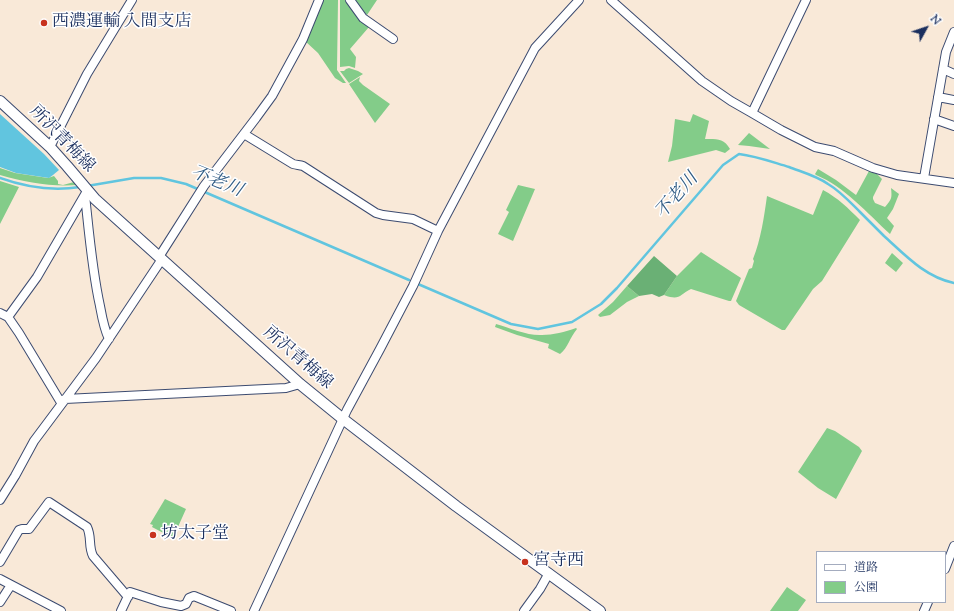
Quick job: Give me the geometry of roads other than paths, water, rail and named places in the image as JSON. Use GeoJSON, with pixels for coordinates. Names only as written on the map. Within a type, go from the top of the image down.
{"type":"FeatureCollection","features":[{"type":"Feature","properties":{"kind":"main road","name":"所沢青梅線"},"geometry":{"type":"LineString","coordinates":[[0,101],[50,147],[81,182],[86,193],[161,258],[300,384],[456,506],[600,611]]}},
{"type":"Feature","properties":{"kind":"street"},"geometry":{"type":"LineString","coordinates":[[50,147],[87,74],[132,0]]}},
{"type":"Feature","properties":{"kind":"street"},"geometry":{"type":"LineString","coordinates":[[0,500],[34,441],[109,339],[161,258],[164,249],[202,189],[272,96],[303,39],[319,0]]}},
{"type":"Feature","properties":{"kind":"street"},"geometry":{"type":"LineString","coordinates":[[350,0],[363,18],[393,39]]}},
{"type":"Feature","properties":{"kind":"street"},"geometry":{"type":"LineString","coordinates":[[254,611],[343,419],[417,277],[438,231],[535,48],[579,0]]}},
{"type":"Feature","properties":{"kind":"street"},"geometry":{"type":"LineString","coordinates":[[611,0],[702,81],[731,101],[781,130],[815,147],[834,151],[873,168],[897,175],[954,183]]}},
{"type":"Feature","properties":{"kind":"street"},"geometry":{"type":"LineString","coordinates":[[752,113],[806,0]]}},
{"type":"Feature","properties":{"kind":"street"},"geometry":{"type":"LineString","coordinates":[[924,178],[946,52],[954,32]]}},
{"type":"Feature","properties":{"kind":"street"},"geometry":{"type":"LineString","coordinates":[[943,69],[954,74]]}},
{"type":"Feature","properties":{"kind":"street"},"geometry":{"type":"LineString","coordinates":[[938,97],[954,100]]}},
{"type":"Feature","properties":{"kind":"street"},"geometry":{"type":"LineString","coordinates":[[934,119],[954,126]]}},
{"type":"Feature","properties":{"kind":"street"},"geometry":{"type":"LineString","coordinates":[[244,134],[293,164],[303,166],[376,213],[413,219],[438,231]]}},
{"type":"Feature","properties":{"kind":"street"},"geometry":{"type":"LineString","coordinates":[[8,316],[37,277],[86,193]]}},
{"type":"Feature","properties":{"kind":"street"},"geometry":{"type":"LineString","coordinates":[[86,193],[93,267],[105,331],[109,339]]}},
{"type":"Feature","properties":{"kind":"street"},"geometry":{"type":"LineString","coordinates":[[0,313],[8,316],[20,333],[60,401],[286,388],[300,384]]}},
{"type":"Feature","properties":{"kind":"street"},"geometry":{"type":"LineString","coordinates":[[0,562],[19,530],[29,529],[49,502],[87,527],[89,532],[90,550],[128,597]]}},
{"type":"Feature","properties":{"kind":"street"},"geometry":{"type":"LineString","coordinates":[[946,566],[954,546]]}},
{"type":"Feature","properties":{"kind":"street"},"geometry":{"type":"LineString","coordinates":[[524,611],[549,574]]}},
{"type":"Feature","properties":{"kind":"street"},"geometry":{"type":"LineString","coordinates":[[0,579],[61,611]]}},
{"type":"Feature","properties":{"kind":"street"},"geometry":{"type":"LineString","coordinates":[[0,602],[10,584]]}},
{"type":"Feature","properties":{"kind":"street"},"geometry":{"type":"LineString","coordinates":[[121,611],[130,592],[161,602],[181,606],[186,604],[189,598],[194,596],[231,611]]}},
{"type":"Feature","properties":{"kind":"water"},"geometry":{"type":"Polygon","coordinates":[[[0,114],[44,154],[59,170],[49,178],[16,173],[0,167],[0,114]]]}},
{"type":"Feature","properties":{"kind":"waterway","name":"不老川"},"geometry":{"type":"LineString","coordinates":[[418,284],[511,324],[538,329],[572,322],[601,304],[617,288],[723,165],[739,154],[789,167],[824,181],[845,197],[908,258],[934,276],[954,283]]}},
{"type":"Feature","properties":{"kind":"waterway","name":"不老川"},"geometry":{"type":"LineString","coordinates":[[0,178],[19,184],[40,187],[60,189],[80,187]]}},
{"type":"Feature","properties":{"kind":"waterway","name":"不老川"},"geometry":{"type":"LineString","coordinates":[[87,186],[134,178],[161,178],[186,184],[409,280]]}},
{"type":"Feature","properties":{"kind":"place","name":"西濃運輸 入間支店"},"geometry":{"type":"Point","coordinates":[44,23]}},
{"type":"Feature","properties":{"kind":"place","name":"坊太子堂"},"geometry":{"type":"Point","coordinates":[153,535]}},
{"type":"Feature","properties":{"kind":"place","name":"宮寺西"},"geometry":{"type":"Point","coordinates":[525,562]}}]}
